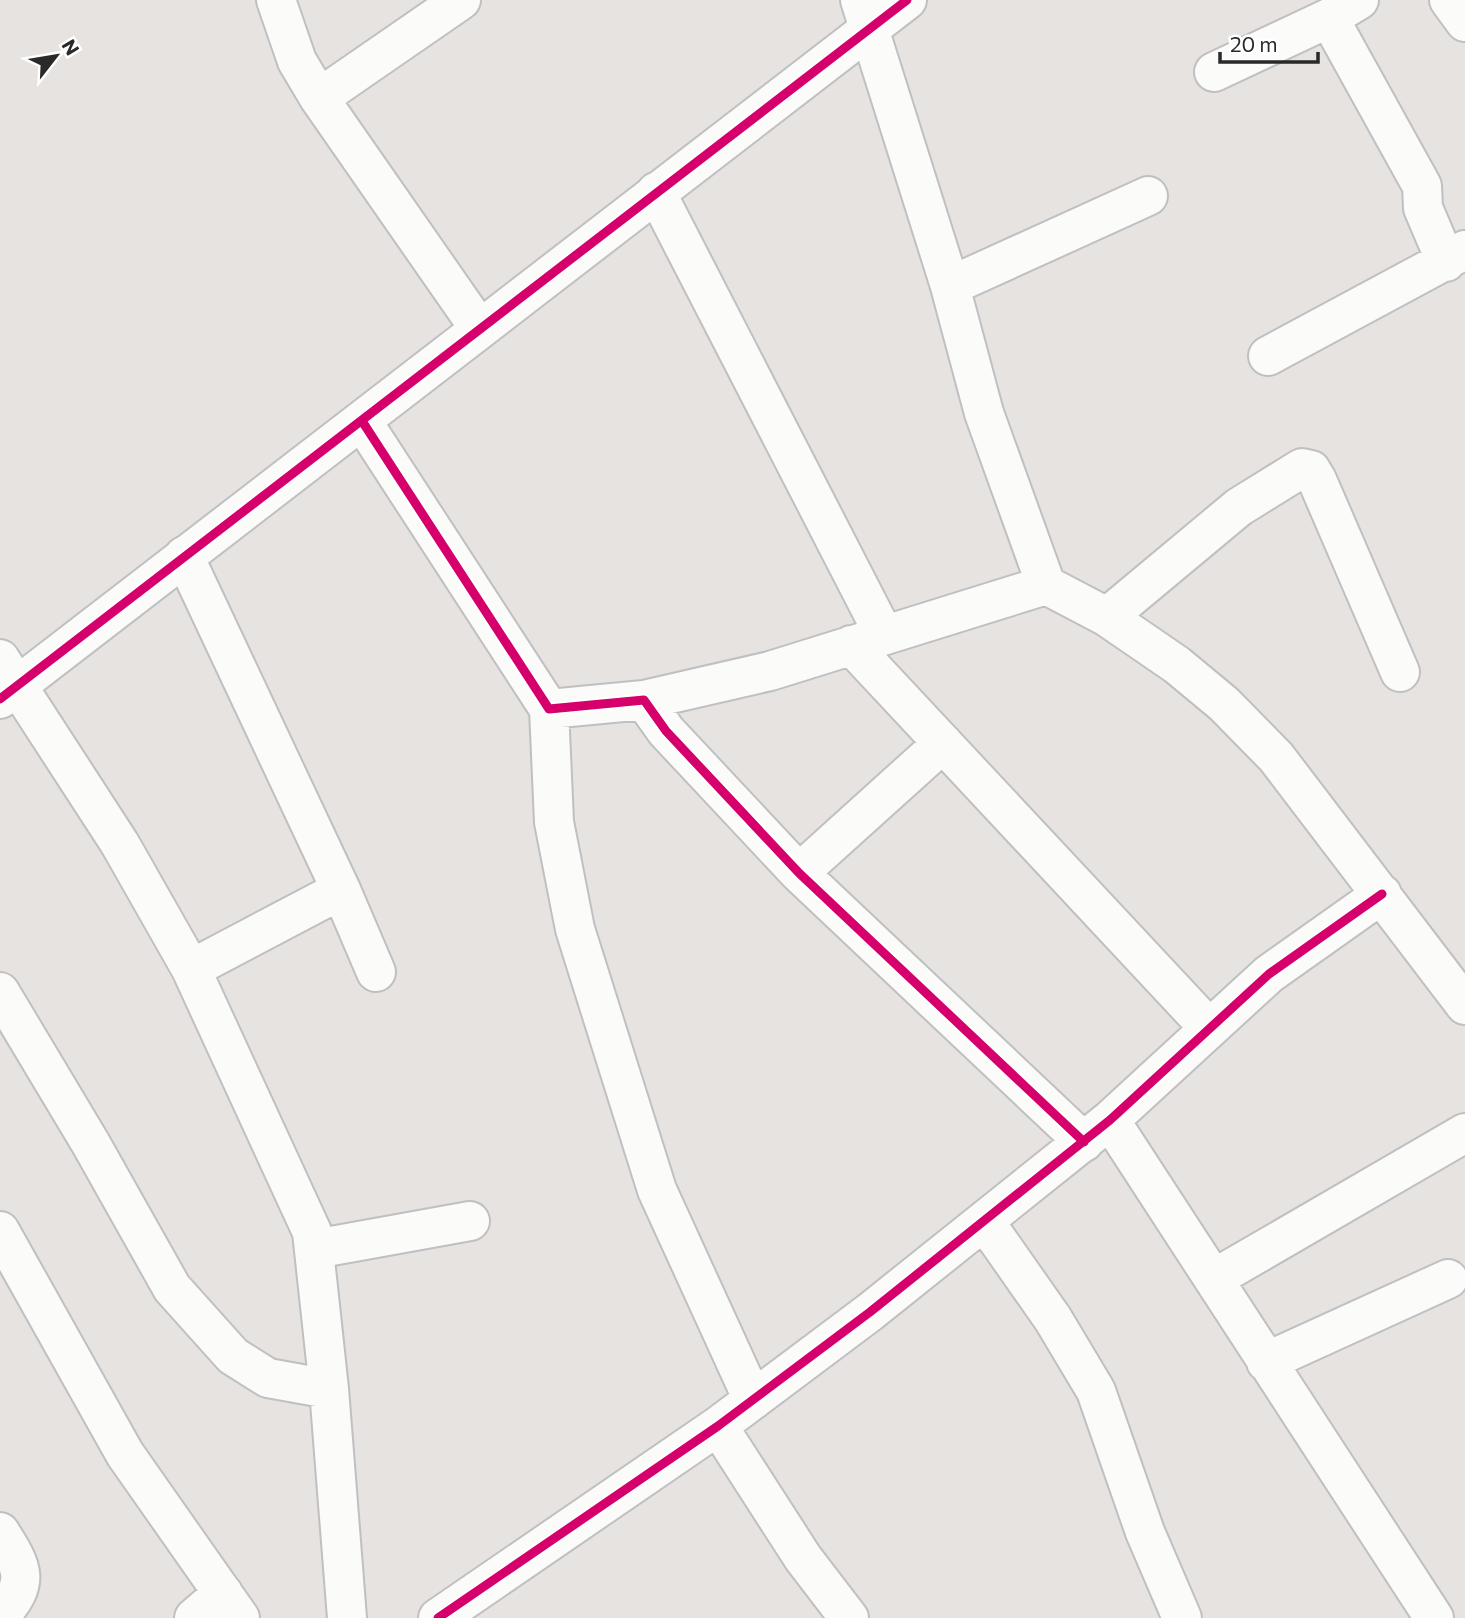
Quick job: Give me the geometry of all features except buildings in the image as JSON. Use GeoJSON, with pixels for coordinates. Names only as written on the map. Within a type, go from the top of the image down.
{"type":"FeatureCollection","features":[{"type":"Feature","properties":{"kind":"street"},"geometry":{"type":"LineString","coordinates":[[276,0],[297,61],[319,98],[479,328]]}},
{"type":"Feature","properties":{"kind":"street"},"geometry":{"type":"LineString","coordinates":[[319,98],[461,0]]}},
{"type":"Feature","properties":{"kind":"street"},"geometry":{"type":"LineString","coordinates":[[347,1618],[329,1389],[316,1249],[312,1232],[191,969],[120,844],[6,681],[184,556],[362,421],[656,192],[865,14],[906,0]]}},
{"type":"Feature","properties":{"kind":"street"},"geometry":{"type":"LineString","coordinates":[[1449,0],[1465,22]]}},
{"type":"Feature","properties":{"kind":"street"},"geometry":{"type":"LineString","coordinates":[[1213,72],[1344,9],[1422,186],[1423,208],[1455,256],[1268,356]]}},
{"type":"Feature","properties":{"kind":"street"},"geometry":{"type":"LineString","coordinates":[[865,14],[950,286],[984,413],[1046,585],[1107,617],[1177,665],[1224,704],[1276,757],[1465,1005]]}},
{"type":"Feature","properties":{"kind":"street"},"geometry":{"type":"LineString","coordinates":[[656,192],[868,640],[943,743],[1209,1028]]}},
{"type":"Feature","properties":{"kind":"street"},"geometry":{"type":"LineString","coordinates":[[950,286],[1148,196]]}},
{"type":"Feature","properties":{"kind":"street"},"geometry":{"type":"LineString","coordinates":[[362,421],[549,709],[554,822],[579,942],[657,1190],[753,1400]]}},
{"type":"Feature","properties":{"kind":"street"},"geometry":{"type":"LineString","coordinates":[[1107,617],[1239,507],[1302,468],[1311,470],[1317,480],[1400,672]]}},
{"type":"Feature","properties":{"kind":"street"},"geometry":{"type":"LineString","coordinates":[[184,556],[341,890],[376,972]]}},
{"type":"Feature","properties":{"kind":"street"},"geometry":{"type":"LineString","coordinates":[[549,709],[644,700],[770,671],[1046,585]]}},
{"type":"Feature","properties":{"kind":"street"},"geometry":{"type":"LineString","coordinates":[[644,700],[666,731],[799,873],[1097,1131],[1215,1278],[1425,1615]]}},
{"type":"Feature","properties":{"kind":"street"},"geometry":{"type":"LineString","coordinates":[[799,873],[943,743]]}},
{"type":"Feature","properties":{"kind":"street"},"geometry":{"type":"LineString","coordinates":[[191,969],[341,890]]}},
{"type":"Feature","properties":{"kind":"street"},"geometry":{"type":"LineString","coordinates":[[439,1618],[718,1426],[985,1222],[1097,1131],[1209,1028],[1294,955],[1382,894]]}},
{"type":"Feature","properties":{"kind":"street"},"geometry":{"type":"LineString","coordinates":[[0,992],[91,1144],[172,1288],[233,1356],[268,1378],[329,1389]]}},
{"type":"Feature","properties":{"kind":"street"},"geometry":{"type":"LineString","coordinates":[[1215,1278],[1465,1133]]}},
{"type":"Feature","properties":{"kind":"street"},"geometry":{"type":"LineString","coordinates":[[316,1249],[470,1221]]}},
{"type":"Feature","properties":{"kind":"street"},"geometry":{"type":"LineString","coordinates":[[985,1222],[1054,1319],[1096,1391],[1145,1532],[1182,1618]]}},
{"type":"Feature","properties":{"kind":"street"},"geometry":{"type":"LineString","coordinates":[[0,1231],[124,1454],[232,1606],[194,1618]]}},
{"type":"Feature","properties":{"kind":"street"},"geometry":{"type":"LineString","coordinates":[[1266,1362],[1448,1279]]}},
{"type":"Feature","properties":{"kind":"street"},"geometry":{"type":"LineString","coordinates":[[718,1426],[803,1558],[849,1618]]}},
{"type":"Feature","properties":{"kind":"street"},"geometry":{"type":"LineString","coordinates":[[0,1532],[18,1560],[22,1577],[17,1597],[0,1616]]}},
{"type":"Feature","properties":{"kind":"cycle path"},"geometry":{"type":"LineString","coordinates":[[0,699],[907,0]]}},
{"type":"Feature","properties":{"kind":"cycle path"},"geometry":{"type":"LineString","coordinates":[[362,421],[549,709],[644,700],[666,731],[799,873],[1084,1142]]}},
{"type":"Feature","properties":{"kind":"cycle path"},"geometry":{"type":"LineString","coordinates":[[438,1618],[718,1426],[870,1312],[1110,1120],[1269,974],[1382,894]]}}]}
